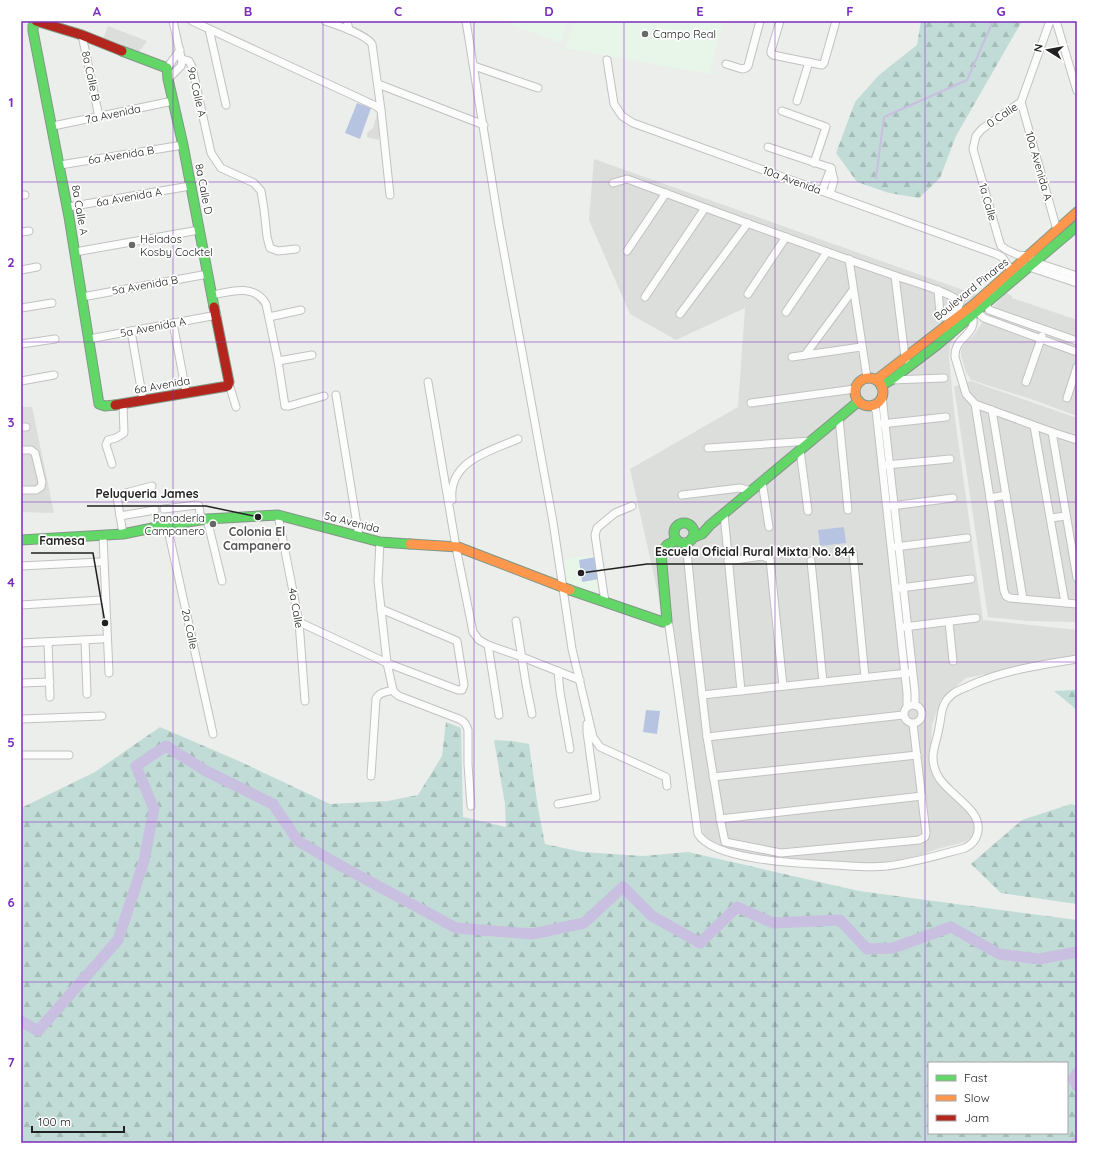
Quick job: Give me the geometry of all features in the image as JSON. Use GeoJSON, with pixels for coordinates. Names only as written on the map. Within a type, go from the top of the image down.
{"type":"FeatureCollection","features":[{"type":"Feature","properties":{"kind":"street"},"geometry":{"type":"LineString","coordinates":[[36,21],[82,35],[167,68],[180,50]]}},
{"type":"Feature","properties":{"kind":"street","name":"8a Calle A"},"geometry":{"type":"LineString","coordinates":[[36,21],[32,26],[68,207],[99,404],[101,406]]}},
{"type":"Feature","properties":{"kind":"street","name":"9a Calle A"},"geometry":{"type":"LineString","coordinates":[[173,21],[182,59],[190,62],[192,67],[211,153],[221,168],[254,183],[261,191],[267,237],[270,248],[278,251],[296,249]]}},
{"type":"Feature","properties":{"kind":"street"},"geometry":{"type":"LineString","coordinates":[[192,21],[376,106],[381,110]]}},
{"type":"Feature","properties":{"kind":"street"},"geometry":{"type":"LineString","coordinates":[[325,21],[349,30],[369,40],[372,44],[378,84],[390,195]]}},
{"type":"Feature","properties":{"kind":"street"},"geometry":{"type":"LineString","coordinates":[[347,21],[349,30]]}},
{"type":"Feature","properties":{"kind":"street"},"geometry":{"type":"LineString","coordinates":[[466,21],[499,225],[553,522],[572,648],[593,737],[600,747],[666,776],[667,786]]}},
{"type":"Feature","properties":{"kind":"street"},"geometry":{"type":"LineString","coordinates":[[726,64],[742,69],[748,66],[760,21]]}},
{"type":"Feature","properties":{"kind":"street"},"geometry":{"type":"LineString","coordinates":[[780,21],[771,53],[773,55],[822,64],[824,63],[836,21]]}},
{"type":"Feature","properties":{"kind":"street","name":"0 Calle"},"geometry":{"type":"LineString","coordinates":[[974,140],[982,128],[1021,102],[1050,21]]}},
{"type":"Feature","properties":{"kind":"street"},"geometry":{"type":"LineString","coordinates":[[1056,21],[1077,91]]}},
{"type":"Feature","properties":{"kind":"street"},"geometry":{"type":"LineString","coordinates":[[209,29],[226,105]]}},
{"type":"Feature","properties":{"kind":"street","name":"8a Calle B"},"geometry":{"type":"LineString","coordinates":[[82,35],[99,117]]}},
{"type":"Feature","properties":{"kind":"street"},"geometry":{"type":"LineString","coordinates":[[168,79],[181,66],[182,59]]}},
{"type":"Feature","properties":{"kind":"street","name":"10a Avenida"},"geometry":{"type":"LineString","coordinates":[[607,60],[614,104],[622,116],[633,123],[996,254],[1002,257],[1012,272]]}},
{"type":"Feature","properties":{"kind":"street"},"geometry":{"type":"LineString","coordinates":[[797,101],[809,62]]}},
{"type":"Feature","properties":{"kind":"street"},"geometry":{"type":"LineString","coordinates":[[474,66],[538,88]]}},
{"type":"Feature","properties":{"kind":"street","name":"8a Calle D"},"geometry":{"type":"LineString","coordinates":[[167,68],[168,79],[183,144],[190,186],[217,315],[229,385]]}},
{"type":"Feature","properties":{"kind":"street"},"geometry":{"type":"LineString","coordinates":[[378,84],[484,125]]}},
{"type":"Feature","properties":{"kind":"street","name":"7a Avenida"},"geometry":{"type":"LineString","coordinates":[[53,126],[173,101]]}},
{"type":"Feature","properties":{"kind":"street","name":"10a Avenida A"},"geometry":{"type":"LineString","coordinates":[[1021,102],[1057,230]]}},
{"type":"Feature","properties":{"kind":"street"},"geometry":{"type":"LineString","coordinates":[[782,111],[826,127],[814,163]]}},
{"type":"Feature","properties":{"kind":"street","name":"1a Calle"},"geometry":{"type":"LineString","coordinates":[[974,140],[974,154],[999,240],[1004,248],[1027,260]]}},
{"type":"Feature","properties":{"kind":"street","name":"6a Avenida B"},"geometry":{"type":"LineString","coordinates":[[60,165],[183,144]]}},
{"type":"Feature","properties":{"kind":"street"},"geometry":{"type":"LineString","coordinates":[[768,148],[831,168]]}},
{"type":"Feature","properties":{"kind":"street"},"geometry":{"type":"LineString","coordinates":[[822,191],[831,168]]}},
{"type":"Feature","properties":{"kind":"street"},"geometry":{"type":"LineString","coordinates":[[830,194],[834,180],[831,168]]}},
{"type":"Feature","properties":{"kind":"street"},"geometry":{"type":"LineString","coordinates":[[613,183],[627,179],[849,260],[938,290]]}},
{"type":"Feature","properties":{"kind":"street","name":"6a Avenida A"},"geometry":{"type":"LineString","coordinates":[[68,207],[190,186]]}},
{"type":"Feature","properties":{"kind":"street"},"geometry":{"type":"LineString","coordinates":[[627,251],[666,193]]}},
{"type":"Feature","properties":{"kind":"street"},"geometry":{"type":"LineString","coordinates":[[645,297],[705,208]]}},
{"type":"Feature","properties":{"kind":"street","name":"Boulevard Pinares"},"geometry":{"type":"LineString","coordinates":[[877,385],[984,300],[1077,212]]}},
{"type":"Feature","properties":{"kind":"street"},"geometry":{"type":"LineString","coordinates":[[680,314],[748,223]]}},
{"type":"Feature","properties":{"kind":"street","name":"Boulevard Pinares"},"geometry":{"type":"LineString","coordinates":[[984,300],[1012,272],[1027,260],[1077,226]]}},
{"type":"Feature","properties":{"kind":"street"},"geometry":{"type":"LineString","coordinates":[[75,252],[199,230]]}},
{"type":"Feature","properties":{"kind":"street"},"geometry":{"type":"LineString","coordinates":[[21,232],[29,231]]}},
{"type":"Feature","properties":{"kind":"street"},"geometry":{"type":"LineString","coordinates":[[748,294],[786,237]]}},
{"type":"Feature","properties":{"kind":"street"},"geometry":{"type":"LineString","coordinates":[[786,312],[827,252]]}},
{"type":"Feature","properties":{"kind":"street"},"geometry":{"type":"LineString","coordinates":[[849,260],[861,347],[877,385],[879,401],[872,405],[865,405],[856,397],[856,389],[860,382],[877,385]]}},
{"type":"Feature","properties":{"kind":"street"},"geometry":{"type":"LineString","coordinates":[[1027,260],[1077,276]]}},
{"type":"Feature","properties":{"kind":"street"},"geometry":{"type":"LineString","coordinates":[[1027,260],[1077,283]]}},
{"type":"Feature","properties":{"kind":"street"},"geometry":{"type":"LineString","coordinates":[[21,270],[37,267]]}},
{"type":"Feature","properties":{"kind":"street","name":"5a Avenida B"},"geometry":{"type":"LineString","coordinates":[[82,297],[208,274]]}},
{"type":"Feature","properties":{"kind":"street"},"geometry":{"type":"LineString","coordinates":[[895,276],[907,361]]}},
{"type":"Feature","properties":{"kind":"street"},"geometry":{"type":"LineString","coordinates":[[213,295],[238,290],[253,292],[262,297],[266,304],[269,317],[285,406],[324,396]]}},
{"type":"Feature","properties":{"kind":"street"},"geometry":{"type":"LineString","coordinates":[[806,355],[853,290]]}},
{"type":"Feature","properties":{"kind":"street"},"geometry":{"type":"LineString","coordinates":[[984,300],[989,310],[1077,342]]}},
{"type":"Feature","properties":{"kind":"street"},"geometry":{"type":"LineString","coordinates":[[21,308],[52,302]]}},
{"type":"Feature","properties":{"kind":"street"},"geometry":{"type":"LineString","coordinates":[[269,317],[301,310]]}},
{"type":"Feature","properties":{"kind":"street"},"geometry":{"type":"LineString","coordinates":[[972,310],[984,318],[1077,352]]}},
{"type":"Feature","properties":{"kind":"street"},"geometry":{"type":"LineString","coordinates":[[972,310],[974,325],[958,343],[955,351],[955,357],[966,394],[975,404],[1077,440]]}},
{"type":"Feature","properties":{"kind":"street","name":"5a Avenida A"},"geometry":{"type":"LineString","coordinates":[[89,339],[217,315]]}},
{"type":"Feature","properties":{"kind":"street"},"geometry":{"type":"LineString","coordinates":[[173,323],[186,392]]}},
{"type":"Feature","properties":{"kind":"street"},"geometry":{"type":"LineString","coordinates":[[1026,382],[1044,330]]}},
{"type":"Feature","properties":{"kind":"street"},"geometry":{"type":"LineString","coordinates":[[131,331],[143,400]]}},
{"type":"Feature","properties":{"kind":"street"},"geometry":{"type":"LineString","coordinates":[[21,344],[55,339]]}},
{"type":"Feature","properties":{"kind":"street"},"geometry":{"type":"LineString","coordinates":[[792,357],[861,347]]}},
{"type":"Feature","properties":{"kind":"street"},"geometry":{"type":"LineString","coordinates":[[278,361],[312,355]]}},
{"type":"Feature","properties":{"kind":"street","name":"Boulevard Pinares"},"geometry":{"type":"LineString","coordinates":[[877,385],[892,380],[907,361]]}},
{"type":"Feature","properties":{"kind":"street"},"geometry":{"type":"LineString","coordinates":[[1067,398],[1077,367]]}},
{"type":"Feature","properties":{"kind":"street"},"geometry":{"type":"LineString","coordinates":[[21,380],[54,376]]}},
{"type":"Feature","properties":{"kind":"street"},"geometry":{"type":"LineString","coordinates":[[892,380],[944,378]]}},
{"type":"Feature","properties":{"kind":"street"},"geometry":{"type":"LineString","coordinates":[[428,382],[473,632],[479,640],[488,645],[580,680]]}},
{"type":"Feature","properties":{"kind":"street"},"geometry":{"type":"LineString","coordinates":[[229,385],[236,407]]}},
{"type":"Feature","properties":{"kind":"street","name":"6a Avenida"},"geometry":{"type":"LineString","coordinates":[[101,406],[123,404],[229,385]]}},
{"type":"Feature","properties":{"kind":"street"},"geometry":{"type":"LineString","coordinates":[[877,385],[909,673],[911,706]]}},
{"type":"Feature","properties":{"kind":"street"},"geometry":{"type":"LineString","coordinates":[[751,403],[856,389]]}},
{"type":"Feature","properties":{"kind":"street"},"geometry":{"type":"LineString","coordinates":[[336,395],[359,537]]}},
{"type":"Feature","properties":{"kind":"street"},"geometry":{"type":"LineString","coordinates":[[859,401],[710,525],[702,534],[664,542],[660,547],[660,580],[666,601],[667,621],[669,626],[697,831],[700,836],[705,841],[724,850],[759,860],[801,864],[870,867],[887,866],[912,862],[965,848],[974,841],[977,835],[979,828],[978,820],[941,781],[933,762],[934,746],[944,703],[954,693],[979,681],[1017,669],[1077,660]]}},
{"type":"Feature","properties":{"kind":"street"},"geometry":{"type":"LineString","coordinates":[[112,464],[107,450],[107,442],[108,440],[116,438],[124,433],[123,404]]}},
{"type":"Feature","properties":{"kind":"street"},"geometry":{"type":"LineString","coordinates":[[975,404],[1006,596],[1010,598],[1077,604]]}},
{"type":"Feature","properties":{"kind":"street"},"geometry":{"type":"LineString","coordinates":[[872,405],[876,410],[881,424]]}},
{"type":"Feature","properties":{"kind":"street"},"geometry":{"type":"LineString","coordinates":[[992,410],[1024,599]]}},
{"type":"Feature","properties":{"kind":"street"},"geometry":{"type":"LineString","coordinates":[[881,424],[946,417]]}},
{"type":"Feature","properties":{"kind":"street"},"geometry":{"type":"LineString","coordinates":[[839,418],[848,510]]}},
{"type":"Feature","properties":{"kind":"street"},"geometry":{"type":"LineString","coordinates":[[1034,426],[1065,603]]}},
{"type":"Feature","properties":{"kind":"street"},"geometry":{"type":"LineString","coordinates":[[1052,432],[1077,578]]}},
{"type":"Feature","properties":{"kind":"street"},"geometry":{"type":"LineString","coordinates":[[457,547],[451,492],[452,484],[457,475],[462,467],[476,456],[518,439]]}},
{"type":"Feature","properties":{"kind":"street"},"geometry":{"type":"LineString","coordinates":[[708,448],[811,441]]}},
{"type":"Feature","properties":{"kind":"street"},"geometry":{"type":"LineString","coordinates":[[21,450],[31,450],[35,453],[42,482],[39,489],[21,490]]}},
{"type":"Feature","properties":{"kind":"street"},"geometry":{"type":"LineString","coordinates":[[800,450],[808,511]]}},
{"type":"Feature","properties":{"kind":"street"},"geometry":{"type":"LineString","coordinates":[[885,465],[950,459]]}},
{"type":"Feature","properties":{"kind":"street"},"geometry":{"type":"LineString","coordinates":[[762,481],[769,527]]}},
{"type":"Feature","properties":{"kind":"street"},"geometry":{"type":"LineString","coordinates":[[123,534],[117,498],[118,495],[152,486]]}},
{"type":"Feature","properties":{"kind":"street"},"geometry":{"type":"LineString","coordinates":[[682,495],[740,488],[751,491]]}},
{"type":"Feature","properties":{"kind":"street"},"geometry":{"type":"LineString","coordinates":[[990,498],[1006,495]]}},
{"type":"Feature","properties":{"kind":"street"},"geometry":{"type":"LineString","coordinates":[[890,506],[952,498]]}},
{"type":"Feature","properties":{"kind":"street"},"geometry":{"type":"LineString","coordinates":[[164,509],[199,506],[222,581]]}},
{"type":"Feature","properties":{"kind":"street"},"geometry":{"type":"LineString","coordinates":[[605,602],[595,531],[615,513],[632,506]]}},
{"type":"Feature","properties":{"kind":"street"},"geometry":{"type":"LineString","coordinates":[[120,516],[155,510]]}},
{"type":"Feature","properties":{"kind":"street"},"geometry":{"type":"LineString","coordinates":[[724,514],[741,691]]}},
{"type":"Feature","properties":{"kind":"street","name":"5a Avenida"},"geometry":{"type":"LineString","coordinates":[[21,540],[103,536],[123,534],[204,519],[278,515],[380,542],[457,547],[605,602],[663,622],[667,621]]}},
{"type":"Feature","properties":{"kind":"street","name":"4a Calle"},"geometry":{"type":"LineString","coordinates":[[278,515],[299,622],[305,702]]}},
{"type":"Feature","properties":{"kind":"street"},"geometry":{"type":"LineString","coordinates":[[1050,518],[1066,516]]}},
{"type":"Feature","properties":{"kind":"street"},"geometry":{"type":"LineString","coordinates":[[683,539],[694,533],[690,525],[684,523],[678,525],[675,530],[683,539],[707,737],[720,819],[726,842],[781,853],[919,840],[925,837],[926,833],[913,724]]}},
{"type":"Feature","properties":{"kind":"street","name":"2a Calle"},"geometry":{"type":"LineString","coordinates":[[167,525],[213,734]]}},
{"type":"Feature","properties":{"kind":"street"},"geometry":{"type":"LineString","coordinates":[[692,528],[710,525]]}},
{"type":"Feature","properties":{"kind":"street"},"geometry":{"type":"LineString","coordinates":[[103,536],[108,673]]}},
{"type":"Feature","properties":{"kind":"street"},"geometry":{"type":"LineString","coordinates":[[895,547],[967,538]]}},
{"type":"Feature","properties":{"kind":"street"},"geometry":{"type":"LineString","coordinates":[[380,542],[378,581],[387,663],[393,690],[395,694],[399,696],[464,721],[468,730],[468,764],[471,806]]}},
{"type":"Feature","properties":{"kind":"street"},"geometry":{"type":"LineString","coordinates":[[853,552],[865,677]]}},
{"type":"Feature","properties":{"kind":"street"},"geometry":{"type":"LineString","coordinates":[[728,561],[762,556],[770,559],[782,686]]}},
{"type":"Feature","properties":{"kind":"street"},"geometry":{"type":"LineString","coordinates":[[811,561],[823,682]]}},
{"type":"Feature","properties":{"kind":"street"},"geometry":{"type":"LineString","coordinates":[[21,566],[100,562]]}},
{"type":"Feature","properties":{"kind":"street"},"geometry":{"type":"LineString","coordinates":[[899,588],[971,579]]}},
{"type":"Feature","properties":{"kind":"street"},"geometry":{"type":"LineString","coordinates":[[21,605],[102,600]]}},
{"type":"Feature","properties":{"kind":"street"},"geometry":{"type":"LineString","coordinates":[[299,622],[387,663],[458,690],[462,690],[464,685],[457,641],[381,609]]}},
{"type":"Feature","properties":{"kind":"street"},"geometry":{"type":"LineString","coordinates":[[904,627],[976,618]]}},
{"type":"Feature","properties":{"kind":"street"},"geometry":{"type":"LineString","coordinates":[[516,621],[532,714]]}},
{"type":"Feature","properties":{"kind":"street"},"geometry":{"type":"LineString","coordinates":[[949,622],[953,661]]}},
{"type":"Feature","properties":{"kind":"street"},"geometry":{"type":"LineString","coordinates":[[85,640],[87,694]]}},
{"type":"Feature","properties":{"kind":"street"},"geometry":{"type":"LineString","coordinates":[[21,643],[102,640]]}},
{"type":"Feature","properties":{"kind":"street"},"geometry":{"type":"LineString","coordinates":[[48,642],[50,697]]}},
{"type":"Feature","properties":{"kind":"street"},"geometry":{"type":"LineString","coordinates":[[488,645],[499,715]]}},
{"type":"Feature","properties":{"kind":"street"},"geometry":{"type":"LineString","coordinates":[[558,671],[560,692],[570,749]]}},
{"type":"Feature","properties":{"kind":"street"},"geometry":{"type":"LineString","coordinates":[[702,695],[909,673]]}},
{"type":"Feature","properties":{"kind":"street"},"geometry":{"type":"LineString","coordinates":[[21,683],[50,682]]}},
{"type":"Feature","properties":{"kind":"street"},"geometry":{"type":"LineString","coordinates":[[371,776],[377,695],[393,690]]}},
{"type":"Feature","properties":{"kind":"street"},"geometry":{"type":"LineString","coordinates":[[903,715],[904,712],[911,706]]}},
{"type":"Feature","properties":{"kind":"street"},"geometry":{"type":"LineString","coordinates":[[903,715],[905,720],[908,722],[913,724],[919,722],[922,714],[920,708],[911,706]]}},
{"type":"Feature","properties":{"kind":"street"},"geometry":{"type":"LineString","coordinates":[[558,804],[596,797],[587,732],[588,712]]}},
{"type":"Feature","properties":{"kind":"street"},"geometry":{"type":"LineString","coordinates":[[707,737],[903,715]]}},
{"type":"Feature","properties":{"kind":"street"},"geometry":{"type":"LineString","coordinates":[[21,719],[102,716]]}},
{"type":"Feature","properties":{"kind":"street"},"geometry":{"type":"LineString","coordinates":[[21,755],[69,755]]}},
{"type":"Feature","properties":{"kind":"street"},"geometry":{"type":"LineString","coordinates":[[713,777],[917,755]]}},
{"type":"Feature","properties":{"kind":"street"},"geometry":{"type":"LineString","coordinates":[[720,819],[922,796]]}},
{"type":"Feature","properties":{"kind":"shaded area"},"geometry":{"type":"Polygon","coordinates":[[[501,21],[567,21],[561,43],[501,21]]]}},
{"type":"Feature","properties":{"kind":"shaded area","name":"Campo Real"},"geometry":{"type":"Polygon","coordinates":[[[574,21],[724,21],[709,74],[565,48],[574,21]]]}},
{"type":"Feature","properties":{"kind":"shaded area"},"geometry":{"type":"Polygon","coordinates":[[[108,26],[147,41],[138,53],[103,40],[108,26]]]}},
{"type":"Feature","properties":{"kind":"shaded area"},"geometry":{"type":"Polygon","coordinates":[[[357,103],[371,108],[360,139],[345,133],[357,103]]]}},
{"type":"Feature","properties":{"kind":"shaded area"},"geometry":{"type":"Polygon","coordinates":[[[377,115],[381,115],[382,128],[378,140],[367,137],[367,133],[373,128],[377,115]]]}},
{"type":"Feature","properties":{"kind":"shaded area"},"geometry":{"type":"Polygon","coordinates":[[[594,159],[980,296],[950,345],[949,357],[954,411],[983,620],[1077,630],[1077,655],[966,678],[941,699],[932,725],[930,758],[933,771],[972,817],[976,830],[973,837],[965,842],[937,849],[912,858],[870,865],[767,858],[723,847],[704,836],[657,589],[630,469],[738,407],[745,308],[676,340],[630,314],[589,220],[594,159]]]}},
{"type":"Feature","properties":{"kind":"shaded area"},"geometry":{"type":"Polygon","coordinates":[[[1006,293],[1012,296],[1012,298],[1077,320],[1077,416],[1031,399],[971,380],[966,372],[961,355],[963,345],[973,336],[996,303],[1006,293]]]}},
{"type":"Feature","properties":{"kind":"shaded area"},"geometry":{"type":"Polygon","coordinates":[[[971,381],[1077,418],[1077,622],[1028,621],[988,617],[954,387],[971,381]]]}},
{"type":"Feature","properties":{"kind":"shaded area"},"geometry":{"type":"Polygon","coordinates":[[[21,407],[32,407],[54,513],[21,512],[21,407]]]}},
{"type":"Feature","properties":{"kind":"shaded area"},"geometry":{"type":"Polygon","coordinates":[[[844,527],[846,543],[820,546],[818,530],[844,527]]]}},
{"type":"Feature","properties":{"kind":"shaded area"},"geometry":{"type":"Polygon","coordinates":[[[596,555],[600,589],[590,591],[565,587],[561,559],[596,555]]]}},
{"type":"Feature","properties":{"kind":"shaded area"},"geometry":{"type":"Polygon","coordinates":[[[596,557],[599,579],[582,582],[579,560],[596,557]]]}},
{"type":"Feature","properties":{"kind":"shaded area"},"geometry":{"type":"Polygon","coordinates":[[[646,710],[660,711],[657,734],[643,732],[646,710]]]}},
{"type":"Feature","properties":{"kind":"green space"},"geometry":{"type":"Polygon","coordinates":[[[921,21],[1022,21],[956,136],[940,178],[919,198],[889,193],[857,182],[836,153],[855,102],[879,75],[917,45],[921,21]]]}},
{"type":"Feature","properties":{"kind":"green space"},"geometry":{"type":"Polygon","coordinates":[[[1077,690],[1077,710],[1054,691],[1077,690]]]}},
{"type":"Feature","properties":{"kind":"green space"},"geometry":{"type":"Polygon","coordinates":[[[446,722],[461,728],[463,817],[506,827],[505,804],[494,740],[529,744],[538,808],[545,844],[582,852],[643,856],[688,852],[859,891],[1077,920],[1077,1143],[21,1143],[21,808],[95,772],[160,727],[241,762],[330,804],[388,801],[418,795],[442,756],[446,722]]]}},
{"type":"Feature","properties":{"kind":"green space"},"geometry":{"type":"Polygon","coordinates":[[[1071,804],[1077,806],[1077,904],[1001,893],[971,864],[1022,820],[1071,804]]]}},
{"type":"Feature","properties":{"kind":"waterway"},"geometry":{"type":"LineString","coordinates":[[876,178],[884,117],[967,80],[993,21]]}},
{"type":"Feature","properties":{"kind":"waterway"},"geometry":{"type":"LineString","coordinates":[[21,1021],[38,1031],[118,940],[144,861],[154,809],[136,766],[166,746],[206,771],[273,804],[298,841],[456,928],[532,934],[584,923],[623,887],[652,916],[700,943],[737,907],[773,923],[840,920],[867,949],[893,948],[951,927],[999,954],[1039,959],[1077,952]]}},
{"type":"Feature","properties":{"kind":"waterway"},"geometry":{"type":"LineString","coordinates":[[1077,1073],[1073,1079],[1077,1086]]}},
{"type":"Feature","properties":{"kind":"traffic: fast"},"geometry":{"type":"LineString","coordinates":[[36,21],[33,26],[33,31],[69,217],[99,404],[105,406],[115,405]]}},
{"type":"Feature","properties":{"kind":"traffic: fast"},"geometry":{"type":"LineString","coordinates":[[122,51],[167,68],[214,307]]}},
{"type":"Feature","properties":{"kind":"traffic: fast"},"geometry":{"type":"LineString","coordinates":[[881,386],[937,345],[1077,226]]}},
{"type":"Feature","properties":{"kind":"traffic: fast"},"geometry":{"type":"LineString","coordinates":[[692,538],[702,534],[710,525],[859,401]]}},
{"type":"Feature","properties":{"kind":"traffic: fast"},"geometry":{"type":"LineString","coordinates":[[21,540],[123,534],[207,519],[278,515],[380,542],[410,544]]}},
{"type":"Feature","properties":{"kind":"traffic: fast"},"geometry":{"type":"LineString","coordinates":[[684,523],[691,526],[694,533],[691,540],[684,543],[677,540],[674,533],[677,526],[684,523]]}},
{"type":"Feature","properties":{"kind":"traffic: fast"},"geometry":{"type":"LineString","coordinates":[[570,590],[663,622],[667,621],[661,553],[667,545],[677,540]]}},
{"type":"Feature","properties":{"kind":"traffic: slow"},"geometry":{"type":"LineString","coordinates":[[876,380],[973,305],[1077,212]]}},
{"type":"Feature","properties":{"kind":"traffic: slow"},"geometry":{"type":"LineString","coordinates":[[869,378],[879,382],[883,392],[879,402],[869,406],[859,402],[855,392],[859,382],[869,378]]}},
{"type":"Feature","properties":{"kind":"traffic: slow"},"geometry":{"type":"LineString","coordinates":[[410,544],[458,547],[570,590]]}},
{"type":"Feature","properties":{"kind":"traffic: jam"},"geometry":{"type":"LineString","coordinates":[[36,21],[82,35],[122,51]]}},
{"type":"Feature","properties":{"kind":"traffic: jam"},"geometry":{"type":"LineString","coordinates":[[115,405],[228,386],[229,382],[214,307]]}},
{"type":"Feature","properties":{"kind":"place","name":"Campo Real"},"geometry":{"type":"Point","coordinates":[645,34]}},
{"type":"Feature","properties":{"kind":"place","name":"Helados Kosby Cocktel"},"geometry":{"type":"Point","coordinates":[132,245]}},
{"type":"Feature","properties":{"kind":"place","name":"Peluqueria James"},"geometry":{"type":"Point","coordinates":[258,517]}},
{"type":"Feature","properties":{"kind":"place","name":"Panadería Campanero"},"geometry":{"type":"Point","coordinates":[213,524]}},
{"type":"Feature","properties":{"kind":"place","name":"Escuela Oficial Rural Mixta No. 844"},"geometry":{"type":"Point","coordinates":[581,573]}},
{"type":"Feature","properties":{"kind":"place","name":"Famesa"},"geometry":{"type":"Point","coordinates":[105,623]}},
{"type":"Feature","properties":{"kind":"district","name":"Colonia El Campanero"},"geometry":{"type":"Point","coordinates":[257,538]}}]}
